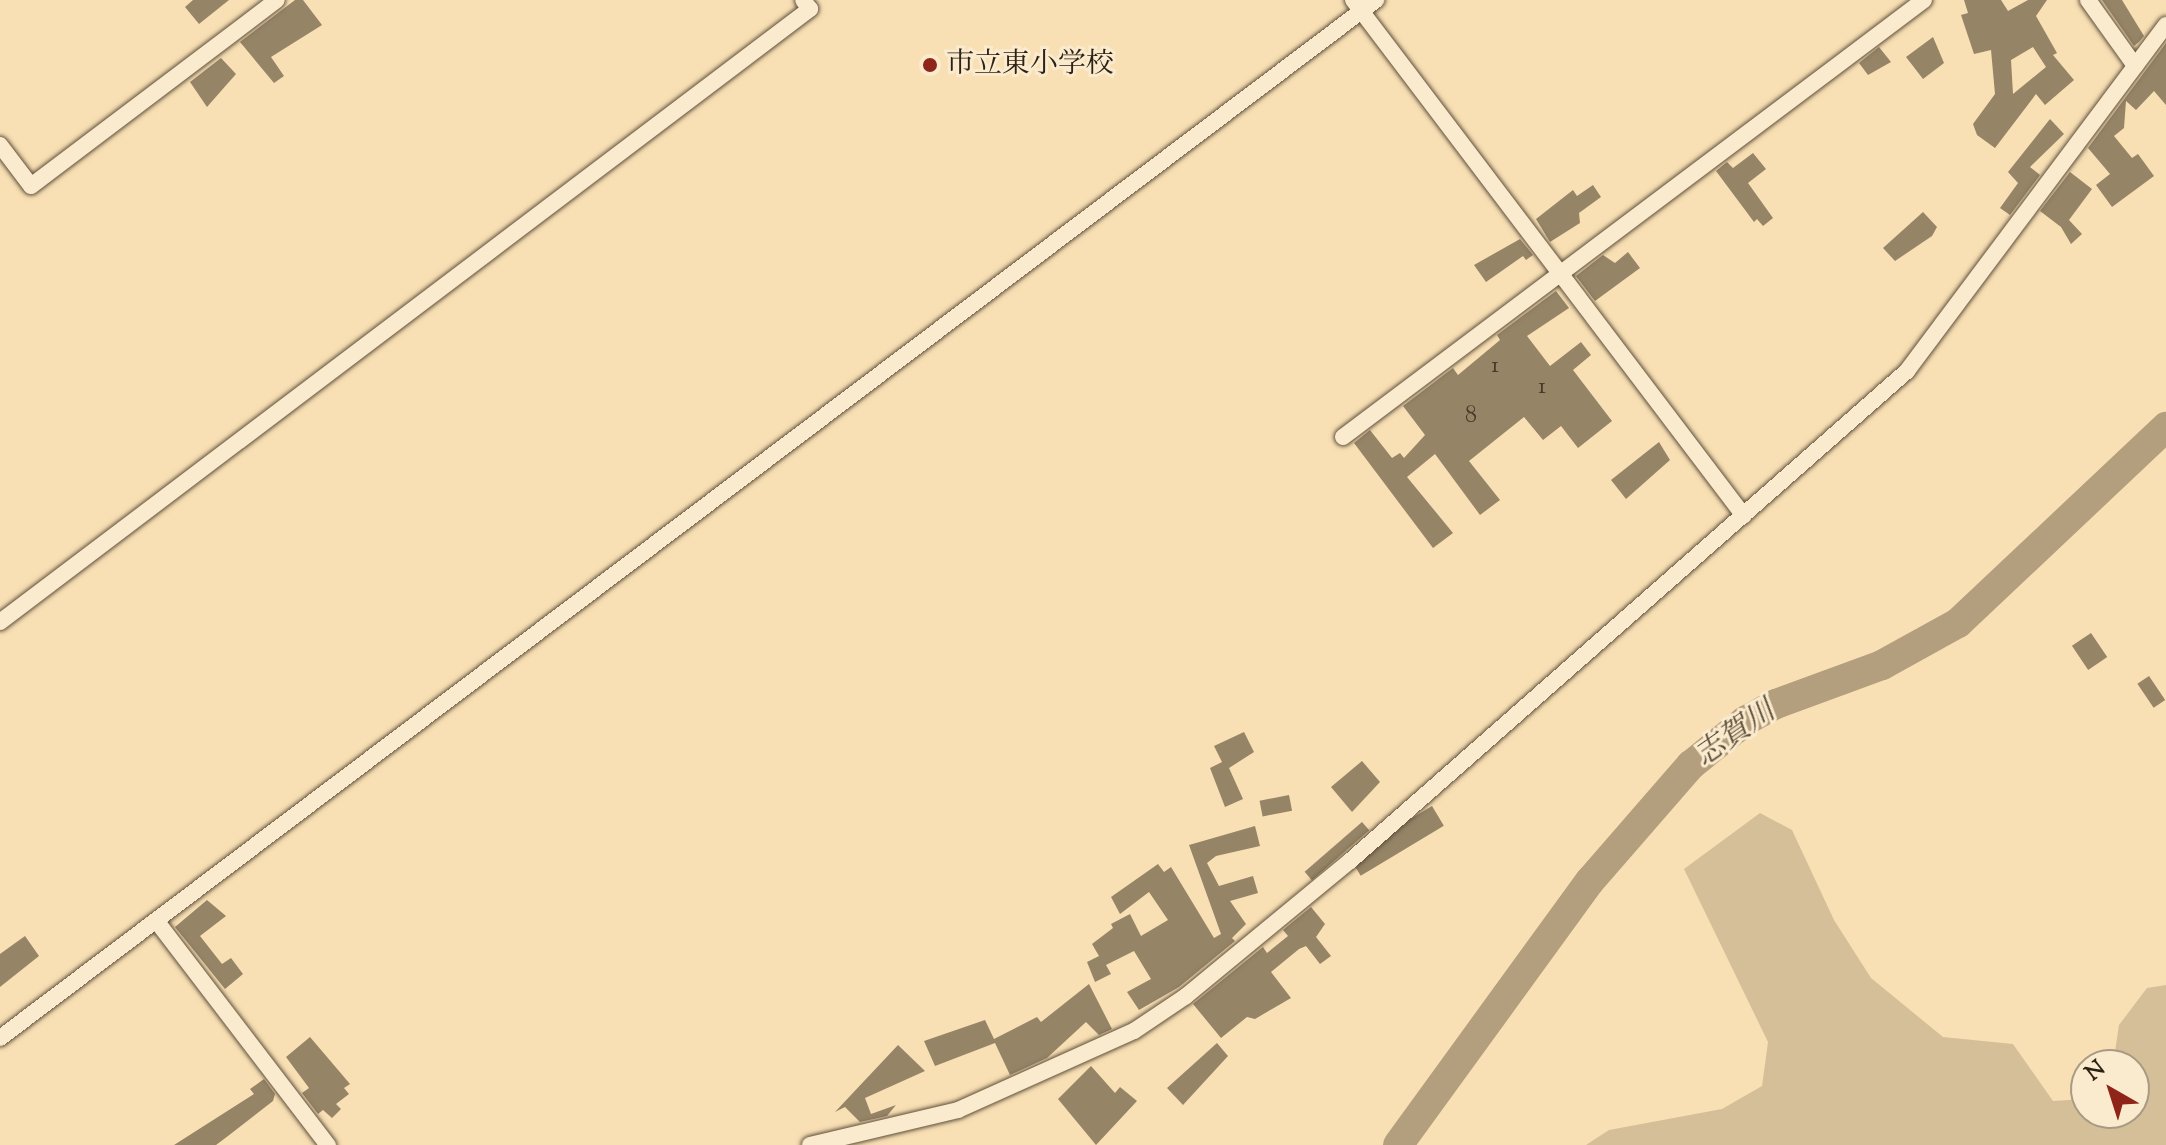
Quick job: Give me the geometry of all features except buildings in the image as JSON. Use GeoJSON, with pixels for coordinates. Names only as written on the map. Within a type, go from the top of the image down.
{"type":"FeatureCollection","features":[{"type":"Feature","properties":{"kind":"street"},"geometry":{"type":"LineString","coordinates":[[0,145],[31,186],[277,0]]}},
{"type":"Feature","properties":{"kind":"street"},"geometry":{"type":"LineString","coordinates":[[0,622],[810,9],[803,0]]}},
{"type":"Feature","properties":{"kind":"street"},"geometry":{"type":"LineString","coordinates":[[0,1038],[158,923],[1357,6],[1376,0]]}},
{"type":"Feature","properties":{"kind":"street"},"geometry":{"type":"LineString","coordinates":[[1343,437],[1924,0]]}},
{"type":"Feature","properties":{"kind":"street"},"geometry":{"type":"LineString","coordinates":[[2088,0],[2135,66]]}},
{"type":"Feature","properties":{"kind":"street"},"geometry":{"type":"LineString","coordinates":[[1357,6],[1744,516]]}},
{"type":"Feature","properties":{"kind":"street"},"geometry":{"type":"LineString","coordinates":[[810,1145],[958,1110],[1147,1022],[1350,861],[1907,371],[2166,25]]}},
{"type":"Feature","properties":{"kind":"street"},"geometry":{"type":"LineString","coordinates":[[158,923],[328,1145]]}},
{"type":"Feature","properties":{"kind":"shaded area"},"geometry":{"type":"Polygon","coordinates":[[[1760,813],[1792,830],[1834,920],[1871,978],[1943,1037],[2013,1044],[2053,1101],[2070,1100],[2070,1129],[2150,1129],[2150,1049],[2115,1049],[2119,1025],[2147,988],[2166,985],[2166,1145],[1586,1145],[1609,1130],[1722,1109],[1762,1086],[1768,1042],[1684,869],[1760,813]]]}},
{"type":"Feature","properties":{"kind":"waterway","name":"志賀川"},"geometry":{"type":"LineString","coordinates":[[1398,1145],[1590,881],[1691,765],[1745,721],[1776,704],[1882,665],[1958,623],[2166,427]]}},
{"type":"Feature","properties":{"kind":"place","name":"市立東小学校"},"geometry":{"type":"Point","coordinates":[930,65]}}]}
